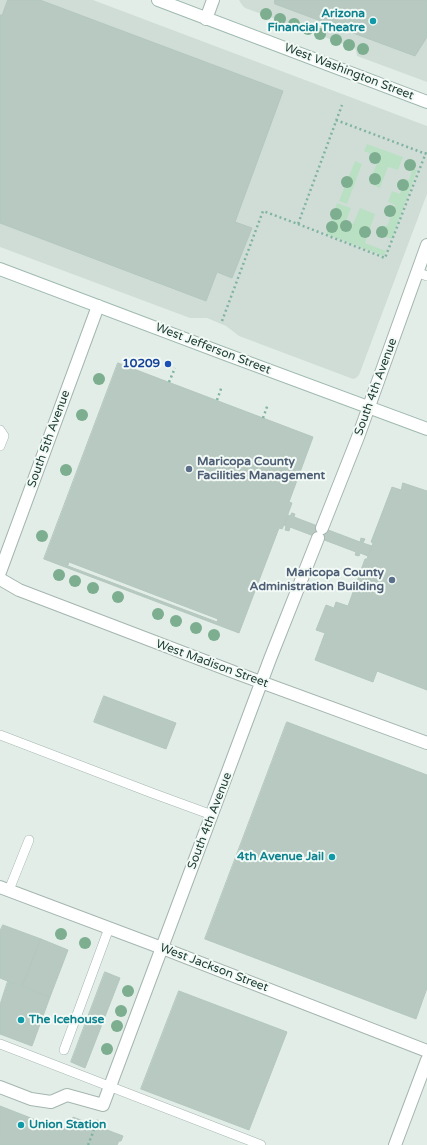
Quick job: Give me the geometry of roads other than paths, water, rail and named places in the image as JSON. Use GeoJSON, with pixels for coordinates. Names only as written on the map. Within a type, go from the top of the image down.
{"type":"FeatureCollection","features":[{"type":"Feature","properties":{"kind":"street","name":"West Washington Street"},"geometry":{"type":"LineString","coordinates":[[158,0],[427,102]]}},
{"type":"Feature","properties":{"kind":"street"},"geometry":{"type":"LineString","coordinates":[[206,19],[213,0]]}},
{"type":"Feature","properties":{"kind":"street","name":"South 4th Avenue"},"geometry":{"type":"LineString","coordinates":[[0,1087],[31,1099],[51,1102],[67,1095],[103,1105],[262,682],[422,274],[427,245]]}},
{"type":"Feature","properties":{"kind":"street","name":"West Jefferson Street"},"geometry":{"type":"LineString","coordinates":[[0,269],[427,429]]}},
{"type":"Feature","properties":{"kind":"street","name":"South 5th Avenue"},"geometry":{"type":"LineString","coordinates":[[0,572],[98,306]]}},
{"type":"Feature","properties":{"kind":"street","name":"West Madison Street"},"geometry":{"type":"LineString","coordinates":[[0,579],[19,590],[427,743]]}},
{"type":"Feature","properties":{"kind":"street","name":"West Jackson Street"},"geometry":{"type":"LineString","coordinates":[[5,888],[427,1051]]}},
{"type":"Feature","properties":{"kind":"street"},"geometry":{"type":"LineString","coordinates":[[395,1145],[427,1060]]}},
{"type":"Feature","properties":{"kind":"lane"},"geometry":{"type":"LineString","coordinates":[[0,430],[4,436],[0,446]]}},
{"type":"Feature","properties":{"kind":"lane"},"geometry":{"type":"LineString","coordinates":[[0,735],[212,815]]}},
{"type":"Feature","properties":{"kind":"lane"},"geometry":{"type":"LineString","coordinates":[[5,888],[29,840]]}},
{"type":"Feature","properties":{"kind":"lane"},"geometry":{"type":"LineString","coordinates":[[64,1050],[109,928]]}},
{"type":"Feature","properties":{"kind":"lane"},"geometry":{"type":"LineString","coordinates":[[0,1044],[261,1145]]}},
{"type":"Feature","properties":{"kind":"place","name":"Arizona Financial Theatre"},"geometry":{"type":"Point","coordinates":[373,21]}},
{"type":"Feature","properties":{"kind":"place","name":"10209"},"geometry":{"type":"Point","coordinates":[168,364]}},
{"type":"Feature","properties":{"kind":"place","name":"Maricopa County Facilities Management"},"geometry":{"type":"Point","coordinates":[189,469]}},
{"type":"Feature","properties":{"kind":"place","name":"Maricopa County Administration Building"},"geometry":{"type":"Point","coordinates":[392,580]}},
{"type":"Feature","properties":{"kind":"place","name":"4th Avenue Jail"},"geometry":{"type":"Point","coordinates":[332,857]}},
{"type":"Feature","properties":{"kind":"place","name":"The Icehouse"},"geometry":{"type":"Point","coordinates":[21,1020]}},
{"type":"Feature","properties":{"kind":"place","name":"Union Station"},"geometry":{"type":"Point","coordinates":[21,1125]}}]}
